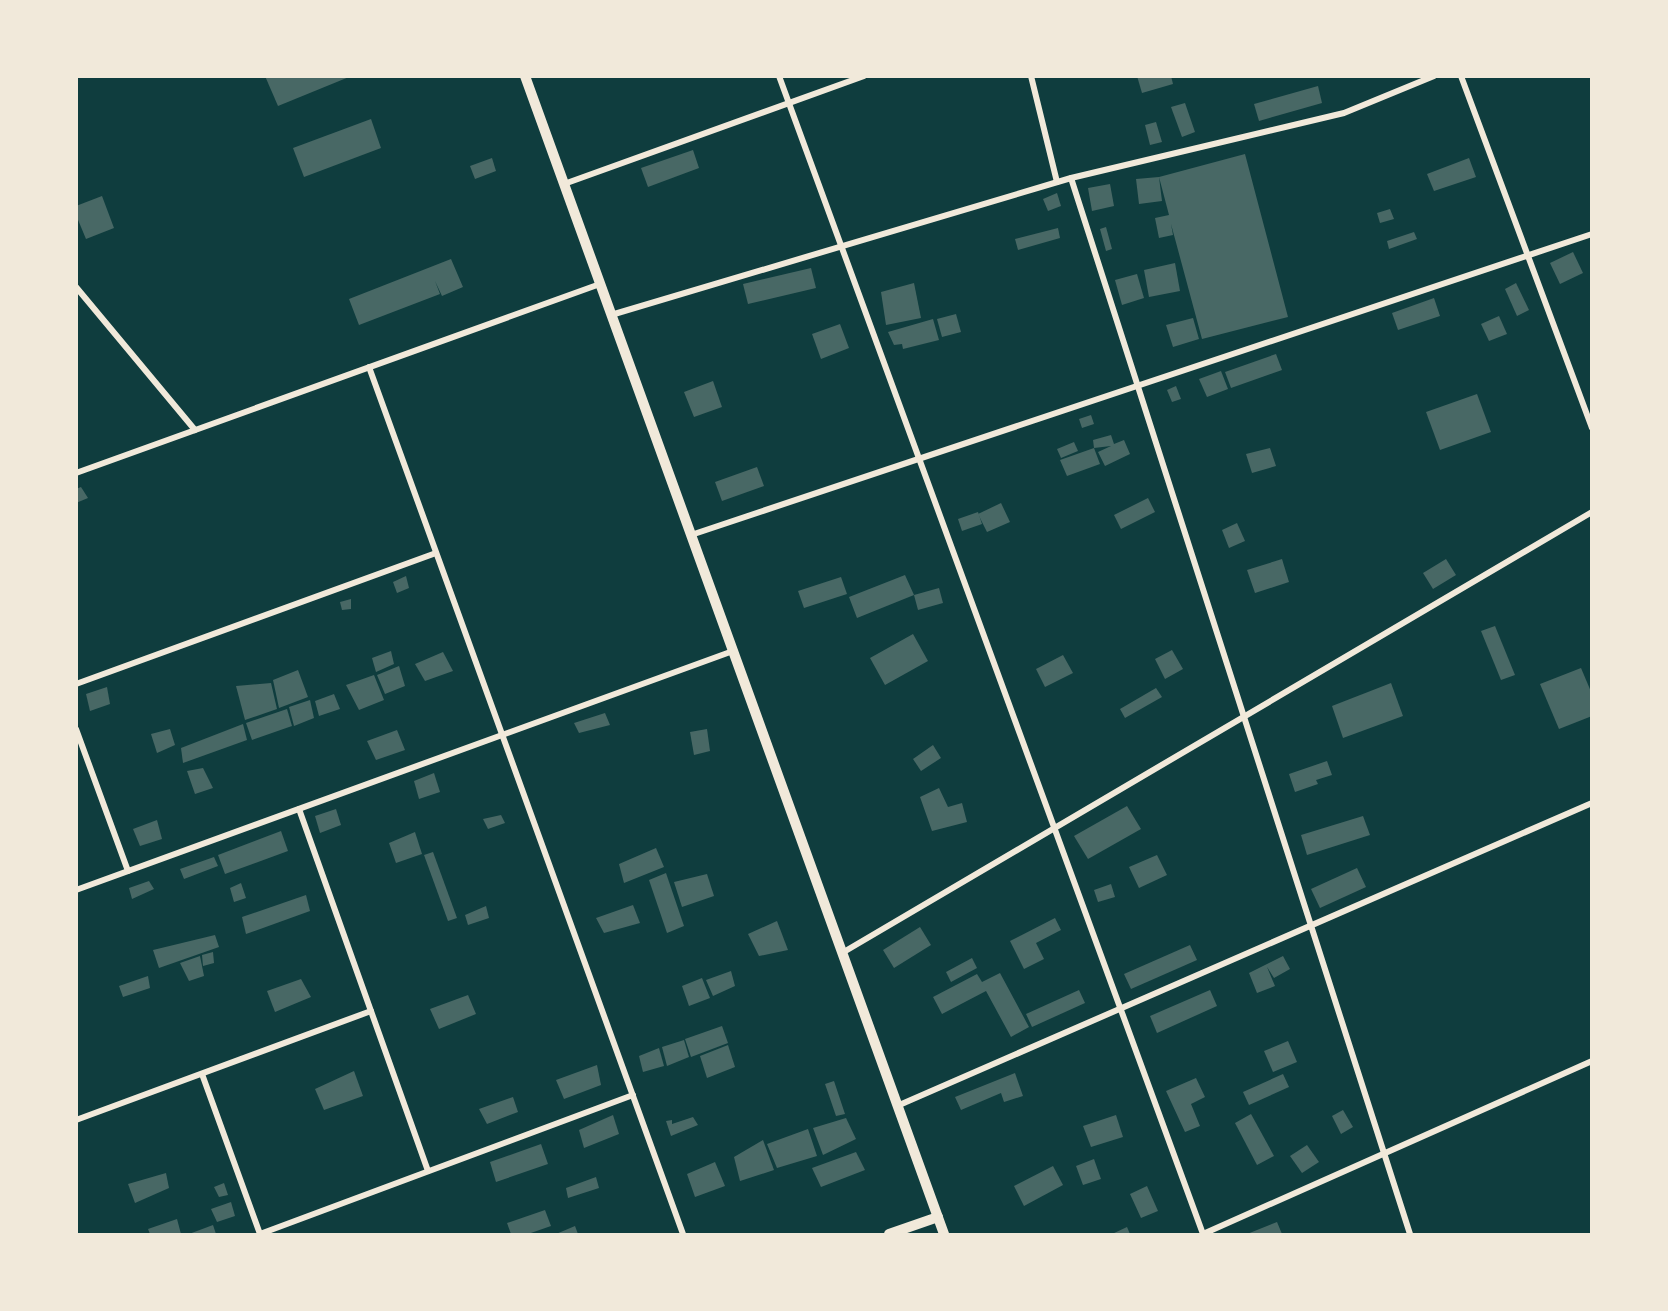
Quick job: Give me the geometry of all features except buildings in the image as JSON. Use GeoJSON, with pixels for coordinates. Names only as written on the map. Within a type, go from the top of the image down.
{"type":"FeatureCollection","features":[{"type":"Feature","properties":{"kind":"street"},"geometry":{"type":"LineString","coordinates":[[525,76],[944,1234]]}},
{"type":"Feature","properties":{"kind":"street"},"geometry":{"type":"LineString","coordinates":[[780,76],[1203,1234],[1592,1061]]}},
{"type":"Feature","properties":{"kind":"street"},"geometry":{"type":"LineString","coordinates":[[564,184],[864,76]]}},
{"type":"Feature","properties":{"kind":"street"},"geometry":{"type":"LineString","coordinates":[[1031,76],[1057,182]]}},
{"type":"Feature","properties":{"kind":"street"},"geometry":{"type":"LineString","coordinates":[[611,315],[1071,178],[1344,113],[1434,76]]}},
{"type":"Feature","properties":{"kind":"street"},"geometry":{"type":"LineString","coordinates":[[1461,76],[1592,428]]}},
{"type":"Feature","properties":{"kind":"street"},"geometry":{"type":"LineString","coordinates":[[1071,178],[1410,1234]]}},
{"type":"Feature","properties":{"kind":"street"},"geometry":{"type":"LineString","coordinates":[[691,535],[1592,234]]}},
{"type":"Feature","properties":{"kind":"street"},"geometry":{"type":"LineString","coordinates":[[76,473],[600,284]]}},
{"type":"Feature","properties":{"kind":"street"},"geometry":{"type":"LineString","coordinates":[[76,287],[195,430]]}},
{"type":"Feature","properties":{"kind":"street"},"geometry":{"type":"LineString","coordinates":[[369,367],[683,1234]]}},
{"type":"Feature","properties":{"kind":"street"},"geometry":{"type":"LineString","coordinates":[[842,953],[1592,512]]}},
{"type":"Feature","properties":{"kind":"street"},"geometry":{"type":"LineString","coordinates":[[76,684],[436,553]]}},
{"type":"Feature","properties":{"kind":"street"},"geometry":{"type":"LineString","coordinates":[[76,890],[733,651]]}},
{"type":"Feature","properties":{"kind":"street"},"geometry":{"type":"LineString","coordinates":[[76,729],[128,871]]}},
{"type":"Feature","properties":{"kind":"street"},"geometry":{"type":"LineString","coordinates":[[897,1106],[1592,803]]}},
{"type":"Feature","properties":{"kind":"street"},"geometry":{"type":"LineString","coordinates":[[298,809],[428,1172]]}},
{"type":"Feature","properties":{"kind":"street"},"geometry":{"type":"LineString","coordinates":[[76,1120],[371,1011]]}},
{"type":"Feature","properties":{"kind":"street"},"geometry":{"type":"LineString","coordinates":[[202,1074],[260,1234],[633,1095]]}},
{"type":"Feature","properties":{"kind":"street"},"geometry":{"type":"LineString","coordinates":[[889,1234],[938,1217]]}}]}
